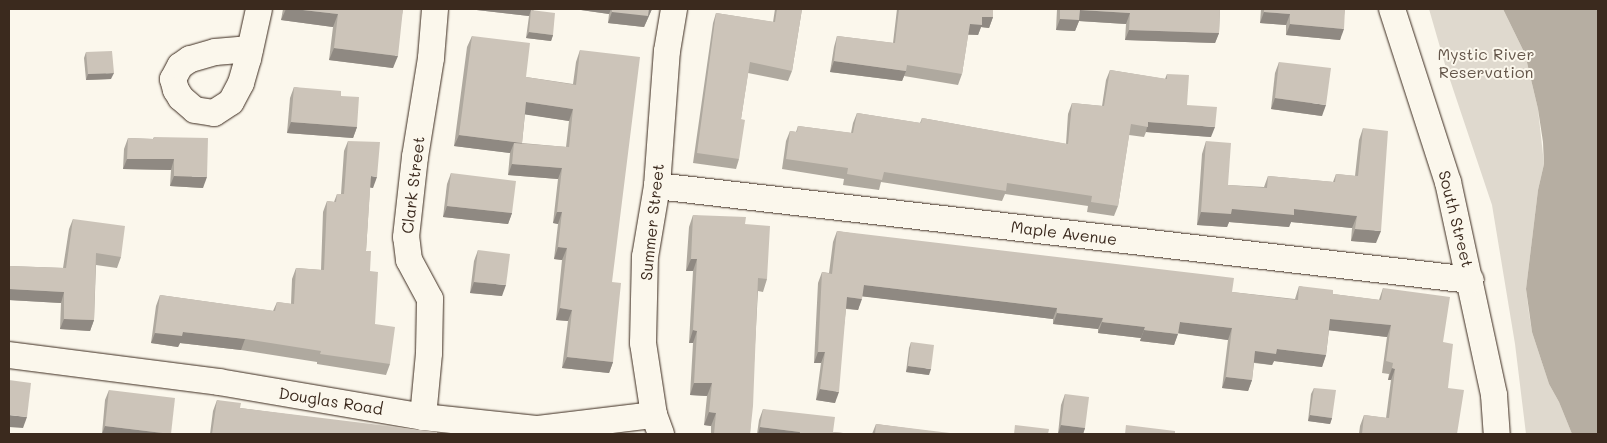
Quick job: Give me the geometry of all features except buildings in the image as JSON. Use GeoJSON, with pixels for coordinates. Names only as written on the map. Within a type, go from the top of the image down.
{"type":"FeatureCollection","features":[{"type":"Feature","properties":{"kind":"street"},"geometry":{"type":"LineString","coordinates":[[250,49],[258,9]]}},
{"type":"Feature","properties":{"kind":"street","name":"Clark Street"},"geometry":{"type":"LineString","coordinates":[[423,417],[429,353],[430,299],[409,260],[406,237],[415,157],[431,58],[435,9]]}},
{"type":"Feature","properties":{"kind":"street","name":"Summer Street"},"geometry":{"type":"LineString","coordinates":[[657,425],[643,344],[645,257],[657,186],[667,51],[674,9]]}},
{"type":"Feature","properties":{"kind":"street","name":"South Street"},"geometry":{"type":"LineString","coordinates":[[1392,9],[1448,182],[1471,280],[1494,395],[1497,434]]}},
{"type":"Feature","properties":{"kind":"street","name":"Maple Avenue"},"geometry":{"type":"LineString","coordinates":[[657,186],[1471,280]]}},
{"type":"Feature","properties":{"kind":"street","name":"Douglas Road"},"geometry":{"type":"LineString","coordinates":[[9,355],[219,382],[423,417],[538,429],[657,425]]}},
{"type":"Feature","properties":{"kind":"green space","name":"Mystic River Reservation"},"geometry":{"type":"Polygon","coordinates":[[[1429,9],[1503,9],[1525,54],[1538,109],[1544,164],[1538,190],[1526,289],[1532,332],[1549,384],[1559,402],[1572,434],[1526,434],[1515,344],[1492,205],[1446,68],[1429,9]]]}},
{"type":"Feature","properties":{"kind":"shaded area"},"geometry":{"type":"Polygon","coordinates":[[[1503,9],[1598,9],[1598,434],[1572,434],[1559,402],[1549,384],[1532,332],[1526,289],[1538,190],[1544,164],[1543,142],[1538,109],[1525,54],[1503,9]]]}}]}
